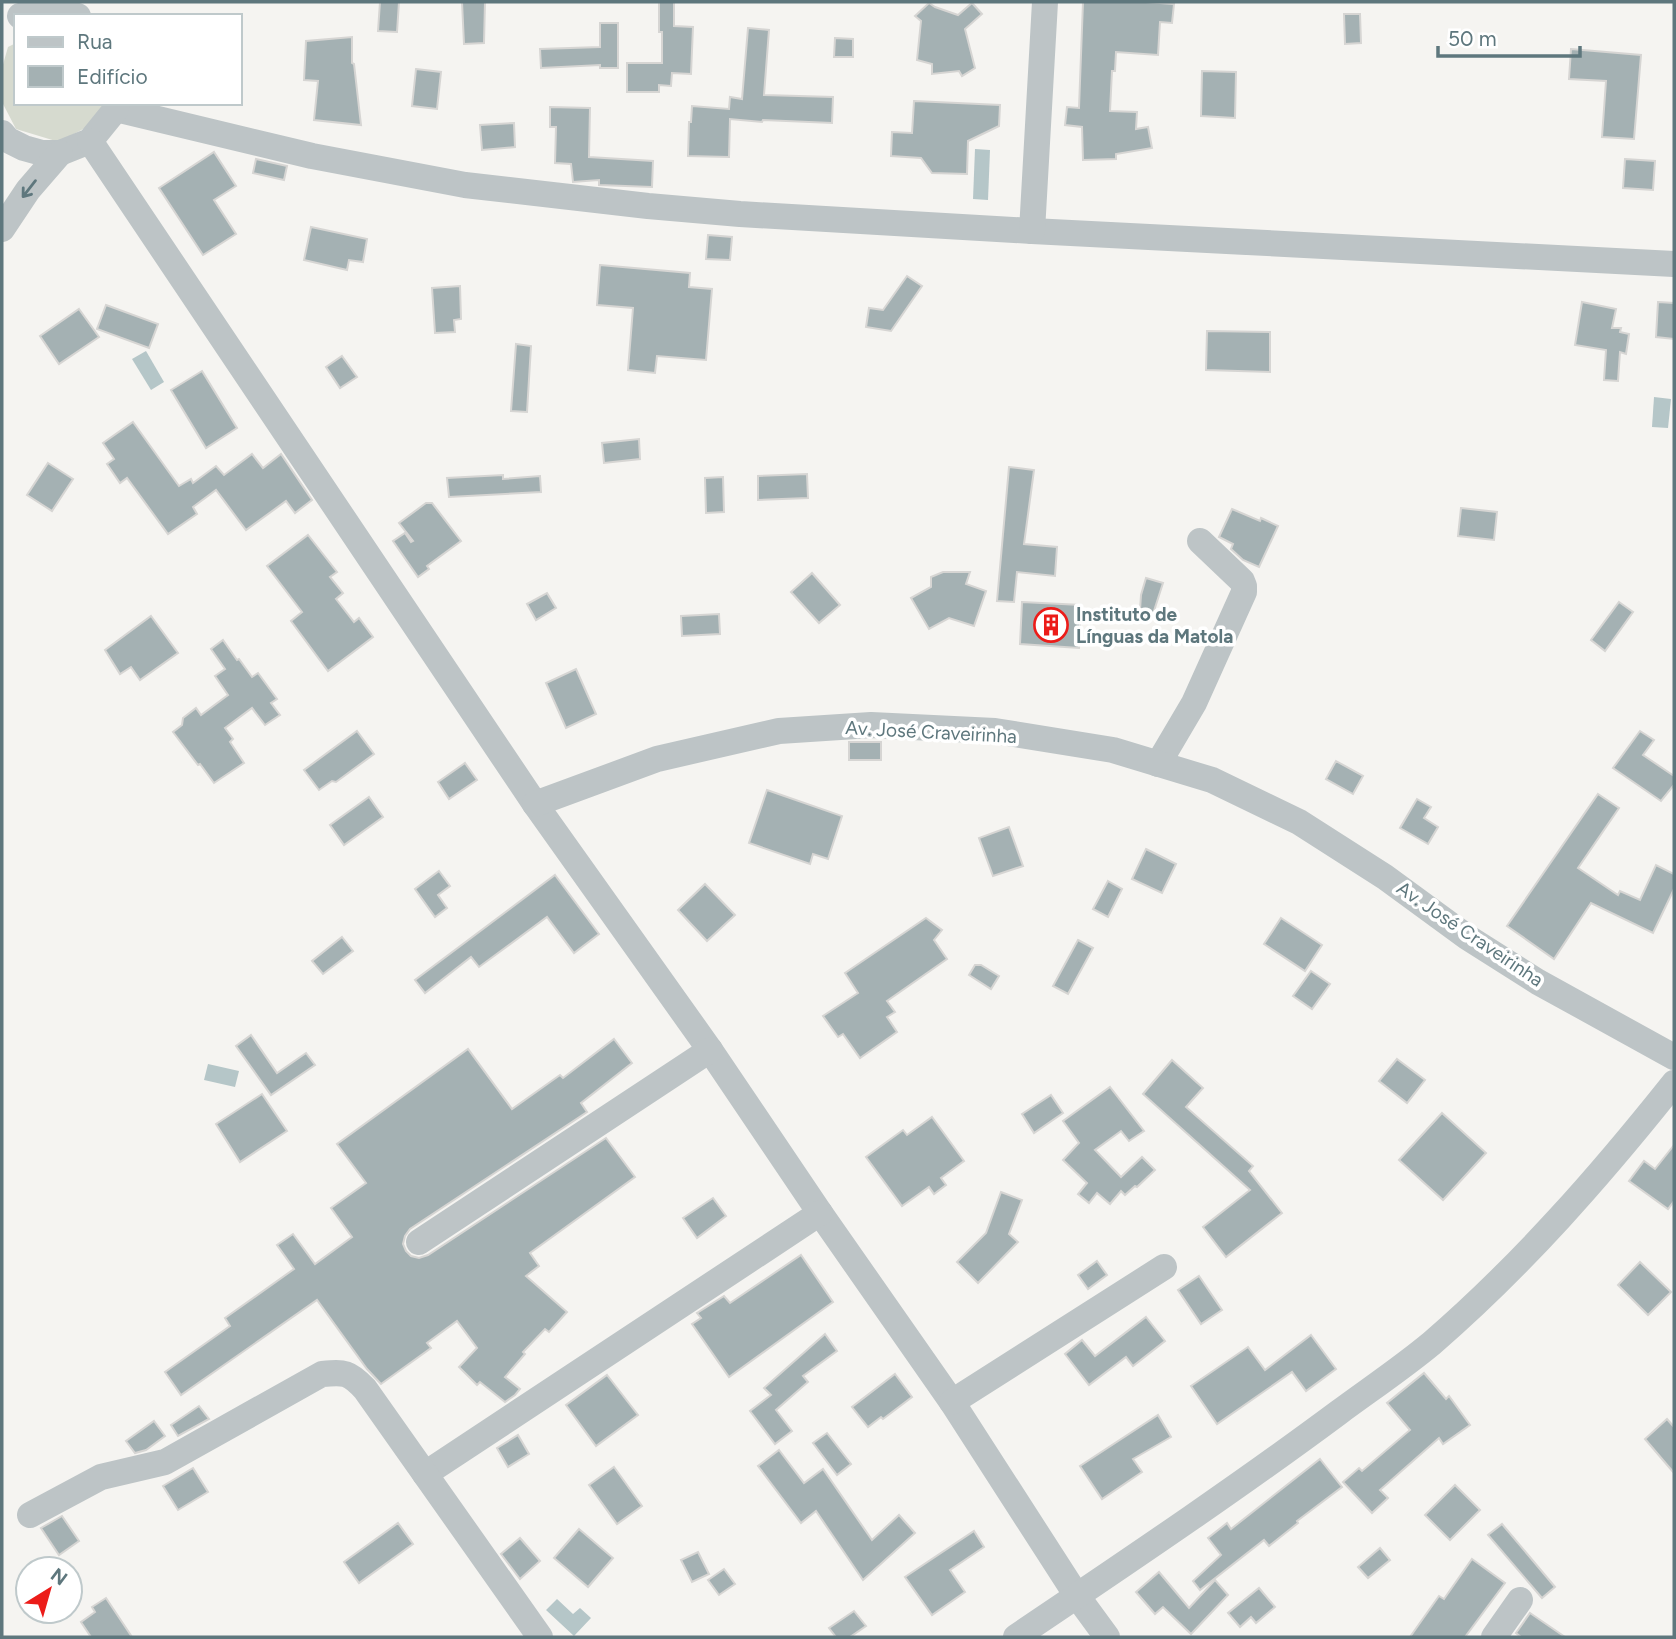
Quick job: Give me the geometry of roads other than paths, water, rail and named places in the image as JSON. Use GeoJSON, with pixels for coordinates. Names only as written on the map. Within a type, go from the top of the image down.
{"type":"FeatureCollection","features":[{"type":"Feature","properties":{"kind":"street"},"geometry":{"type":"LineString","coordinates":[[1032,231],[1045,2]]}},
{"type":"Feature","properties":{"kind":"street"},"geometry":{"type":"LineString","coordinates":[[29,14],[51,9],[71,14]]}},
{"type":"Feature","properties":{"kind":"street"},"geometry":{"type":"LineString","coordinates":[[4,137],[24,148],[42,153],[60,153],[90,141],[117,106],[313,156],[466,185],[648,206],[1032,231],[1674,264]]}},
{"type":"Feature","properties":{"kind":"street"},"geometry":{"type":"LineString","coordinates":[[90,141],[535,804],[710,1050],[952,1402],[1077,1596],[1107,1637]]}},
{"type":"Feature","properties":{"kind":"street"},"geometry":{"type":"LineString","coordinates":[[2,229],[28,190],[60,153]]}},
{"type":"Feature","properties":{"kind":"street"},"geometry":{"type":"LineString","coordinates":[[1158,764],[1194,703],[1244,592],[1242,581],[1200,541]]}},
{"type":"Feature","properties":{"kind":"street","name":"Av. José Craveirinha"},"geometry":{"type":"LineString","coordinates":[[535,804],[657,759],[779,731],[870,725],[996,731],[1113,750],[1212,780],[1299,822],[1385,877],[1467,937],[1538,982],[1674,1057]]}},
{"type":"Feature","properties":{"kind":"street"},"geometry":{"type":"LineString","coordinates":[[419,1242],[710,1050]]}},
{"type":"Feature","properties":{"kind":"street"},"geometry":{"type":"LineString","coordinates":[[1016,1637],[1294,1446],[1430,1344],[1499,1282],[1564,1215],[1674,1083]]}},
{"type":"Feature","properties":{"kind":"street"},"geometry":{"type":"LineString","coordinates":[[425,1475],[820,1213]]}},
{"type":"Feature","properties":{"kind":"street"},"geometry":{"type":"LineString","coordinates":[[952,1402],[1164,1267]]}},
{"type":"Feature","properties":{"kind":"street"},"geometry":{"type":"LineString","coordinates":[[30,1515],[101,1477],[165,1462],[322,1374],[339,1372],[352,1376],[365,1389],[540,1637]]}},
{"type":"Feature","properties":{"kind":"street"},"geometry":{"type":"LineString","coordinates":[[1494,1637],[1520,1600]]}},
{"type":"Feature","properties":{"kind":"place","name":"Instituto de Línguas da Matola"},"geometry":{"type":"Point","coordinates":[1051,625]}}]}
